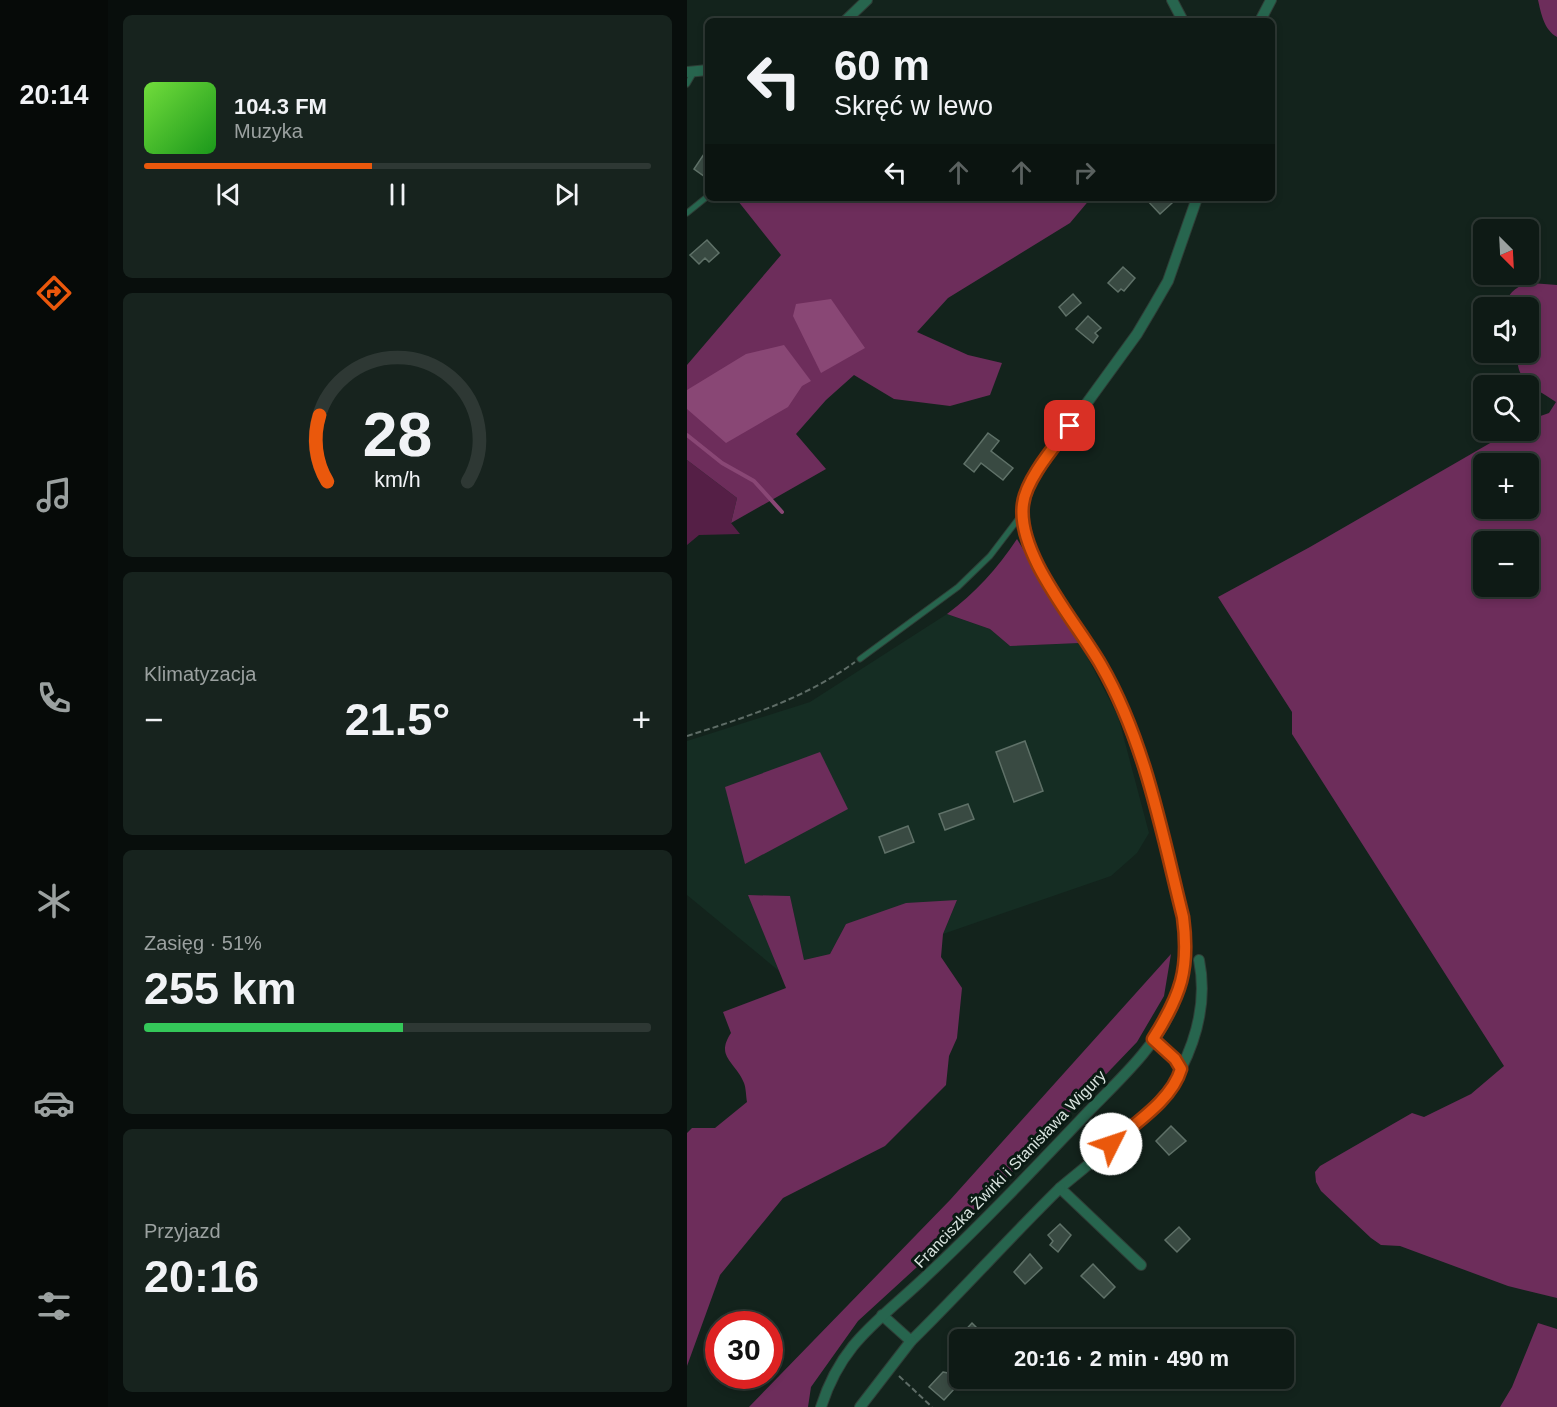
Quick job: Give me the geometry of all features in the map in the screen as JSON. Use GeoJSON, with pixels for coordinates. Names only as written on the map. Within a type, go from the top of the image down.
{"type":"FeatureCollection","features":[{"type":"Feature","properties":{"kind":"street"},"geometry":{"type":"LineString","coordinates":[[848,18],[867,0]]}},
{"type":"Feature","properties":{"kind":"street"},"geometry":{"type":"LineString","coordinates":[[1172,0],[1181,18]]}},
{"type":"Feature","properties":{"kind":"street"},"geometry":{"type":"LineString","coordinates":[[1262,18],[1271,0]]}},
{"type":"Feature","properties":{"kind":"street","name":"Franciszka Żwirki i Stanisława Wigury"},"geometry":{"type":"LineString","coordinates":[[821,1407],[837,1367],[848,1350],[1016,1188],[1131,1066],[1153,1039],[1173,1008],[1183,979],[1185,934],[1183,917],[1148,785],[1119,701],[1101,665],[1030,548],[1023,513],[1025,493],[1036,473],[1137,334],[1168,281],[1196,201]]}},
{"type":"Feature","properties":{"kind":"street"},"geometry":{"type":"LineString","coordinates":[[860,1407],[911,1341],[954,1299],[1007,1240],[1060,1188],[1163,1098],[1179,1077],[1199,1026],[1202,973],[1199,960]]}},
{"type":"Feature","properties":{"kind":"street"},"geometry":{"type":"LineString","coordinates":[[1153,1039],[1175,1059],[1181,1069]]}},
{"type":"Feature","properties":{"kind":"street"},"geometry":{"type":"LineString","coordinates":[[1060,1188],[1141,1264]]}},
{"type":"Feature","properties":{"kind":"street"},"geometry":{"type":"LineString","coordinates":[[882,1315],[911,1341]]}},
{"type":"Feature","properties":{"kind":"lane"},"geometry":{"type":"LineString","coordinates":[[687,84],[691,71]]}},
{"type":"Feature","properties":{"kind":"lane"},"geometry":{"type":"LineString","coordinates":[[687,213],[705,198]]}},
{"type":"Feature","properties":{"kind":"lane"},"geometry":{"type":"LineString","coordinates":[[860,659],[958,587],[990,556],[1023,513]]}},
{"type":"Feature","properties":{"kind":"path"},"geometry":{"type":"LineString","coordinates":[[687,736],[757,713],[837,676],[860,659]]}},
{"type":"Feature","properties":{"kind":"path"},"geometry":{"type":"LineString","coordinates":[[890,1368],[932,1407]]}},
{"type":"Feature","properties":{"kind":"shaded area"},"geometry":{"type":"Polygon","coordinates":[[[1538,0],[1557,0],[1557,37],[1546,26],[1538,0]]]}},
{"type":"Feature","properties":{"kind":"shaded area"},"geometry":{"type":"Polygon","coordinates":[[[738,201],[1088,201],[1070,223],[948,298],[917,332],[968,355],[1002,363],[990,395],[950,406],[894,399],[854,375],[826,400],[796,434],[826,469],[731,523],[737,498],[687,460],[687,365],[781,255],[738,201]]]}},
{"type":"Feature","properties":{"kind":"shaded area"},"geometry":{"type":"Polygon","coordinates":[[[1539,284],[1557,285],[1557,1298],[1508,1286],[1400,1246],[1381,1245],[1321,1191],[1316,1182],[1315,1172],[1320,1166],[1412,1113],[1424,1117],[1471,1094],[1504,1066],[1292,734],[1292,712],[1218,597],[1494,441],[1539,441],[1539,416],[1549,413],[1556,402],[1539,391],[1539,375],[1522,375],[1519,370],[1518,363],[1539,363],[1539,297],[1510,297],[1517,288],[1539,284]]]}},
{"type":"Feature","properties":{"kind":"shaded area"},"geometry":{"type":"Polygon","coordinates":[[[831,299],[865,348],[821,373],[793,316],[796,304],[831,299]]]}},
{"type":"Feature","properties":{"kind":"shaded area"},"geometry":{"type":"Polygon","coordinates":[[[784,345],[811,381],[802,386],[788,407],[726,443],[687,409],[687,390],[746,354],[784,345]]]}},
{"type":"Feature","properties":{"kind":"shaded area"},"geometry":{"type":"Polygon","coordinates":[[[687,460],[737,498],[731,523],[740,534],[699,535],[687,545],[687,460]]]}},
{"type":"Feature","properties":{"kind":"shaded area"},"geometry":{"type":"Polygon","coordinates":[[[1017,539],[1080,643],[1010,646],[990,629],[947,614],[985,580],[1017,539]]]}},
{"type":"Feature","properties":{"kind":"shaded area"},"geometry":{"type":"Polygon","coordinates":[[[947,614],[990,629],[1010,646],[1080,643],[1118,716],[1149,833],[1137,853],[1111,876],[943,934],[957,900],[846,924],[830,954],[804,960],[790,896],[749,895],[779,971],[687,895],[687,741],[810,702],[947,614]]]}},
{"type":"Feature","properties":{"kind":"shaded area"},"geometry":{"type":"Polygon","coordinates":[[[820,752],[848,809],[745,864],[725,787],[820,752]]]}},
{"type":"Feature","properties":{"kind":"shaded area"},"geometry":{"type":"Polygon","coordinates":[[[748,895],[790,896],[804,960],[830,954],[846,924],[906,903],[957,900],[943,934],[941,957],[962,988],[957,1038],[949,1056],[946,1085],[885,1146],[783,1198],[720,1275],[705,1311],[687,1366],[687,1133],[692,1128],[715,1128],[747,1102],[744,1083],[726,1054],[725,1048],[731,1033],[723,1012],[786,988],[748,895]]]}},
{"type":"Feature","properties":{"kind":"shaded area"},"geometry":{"type":"Polygon","coordinates":[[[1171,954],[1164,996],[1137,1042],[952,1235],[858,1321],[811,1387],[808,1407],[749,1407],[766,1389],[783,1389],[783,1372],[950,1200],[1171,954]]]}},
{"type":"Feature","properties":{"kind":"shaded area"},"geometry":{"type":"Polygon","coordinates":[[[1538,1323],[1557,1329],[1557,1407],[1500,1407],[1512,1387],[1538,1323]]]}},
{"type":"Feature","properties":{"kind":"building"},"geometry":{"type":"Polygon","coordinates":[[[705,152],[705,177],[694,169],[705,152]]]}},
{"type":"Feature","properties":{"kind":"building"},"geometry":{"type":"Polygon","coordinates":[[[1148,201],[1170,201],[1172,203],[1160,214],[1148,201]]]}},
{"type":"Feature","properties":{"kind":"building"},"geometry":{"type":"Polygon","coordinates":[[[707,240],[719,253],[709,262],[705,258],[699,264],[690,255],[707,240]]]}},
{"type":"Feature","properties":{"kind":"building"},"geometry":{"type":"Polygon","coordinates":[[[1123,267],[1135,278],[1124,291],[1121,289],[1118,292],[1108,283],[1123,267]]]}},
{"type":"Feature","properties":{"kind":"building"},"geometry":{"type":"Polygon","coordinates":[[[1073,294],[1081,303],[1066,316],[1059,307],[1073,294]]]}},
{"type":"Feature","properties":{"kind":"building"},"geometry":{"type":"Polygon","coordinates":[[[1088,316],[1101,328],[1095,333],[1098,336],[1093,343],[1076,329],[1088,316]]]}},
{"type":"Feature","properties":{"kind":"building"},"geometry":{"type":"Polygon","coordinates":[[[988,433],[999,441],[991,451],[1013,468],[1003,480],[981,463],[974,472],[964,464],[988,433]]]}},
{"type":"Feature","properties":{"kind":"building"},"geometry":{"type":"Polygon","coordinates":[[[1025,741],[1043,791],[1014,802],[996,752],[1025,741]]]}},
{"type":"Feature","properties":{"kind":"building"},"geometry":{"type":"Polygon","coordinates":[[[968,804],[974,819],[945,830],[939,814],[968,804]]]}},
{"type":"Feature","properties":{"kind":"building"},"geometry":{"type":"Polygon","coordinates":[[[908,826],[914,842],[885,853],[879,837],[908,826]]]}},
{"type":"Feature","properties":{"kind":"building"},"geometry":{"type":"Polygon","coordinates":[[[1171,1126],[1186,1141],[1169,1155],[1156,1141],[1171,1126]]]}},
{"type":"Feature","properties":{"kind":"building"},"geometry":{"type":"Polygon","coordinates":[[[1060,1224],[1071,1235],[1058,1252],[1050,1245],[1053,1241],[1048,1235],[1060,1224]]]}},
{"type":"Feature","properties":{"kind":"building"},"geometry":{"type":"Polygon","coordinates":[[[1179,1227],[1190,1239],[1177,1252],[1165,1240],[1179,1227]]]}},
{"type":"Feature","properties":{"kind":"building"},"geometry":{"type":"Polygon","coordinates":[[[1030,1254],[1042,1268],[1025,1284],[1014,1272],[1030,1254]]]}},
{"type":"Feature","properties":{"kind":"building"},"geometry":{"type":"Polygon","coordinates":[[[1093,1264],[1115,1287],[1104,1298],[1081,1276],[1093,1264]]]}},
{"type":"Feature","properties":{"kind":"building"},"geometry":{"type":"Polygon","coordinates":[[[972,1323],[978,1329],[966,1329],[972,1323]]]}},
{"type":"Feature","properties":{"kind":"building"},"geometry":{"type":"Polygon","coordinates":[[[943,1372],[949,1374],[949,1389],[954,1389],[944,1400],[929,1387],[943,1372]]]}},
{"type":"Feature","properties":{"kind":"waterway"},"geometry":{"type":"LineString","coordinates":[[687,435],[722,463],[754,481],[782,512]]}},
{"type":"Feature","properties":{"kind":"route"},"geometry":{"type":"LineString","coordinates":[[1070,426],[1036,473],[1025,493],[1022,505],[1024,525],[1030,548],[1041,569],[1101,665],[1119,701],[1148,785],[1183,917],[1185,934],[1183,979],[1173,1008],[1153,1039],[1175,1059],[1181,1069],[1179,1077],[1163,1098],[1111,1144]]}}]}
